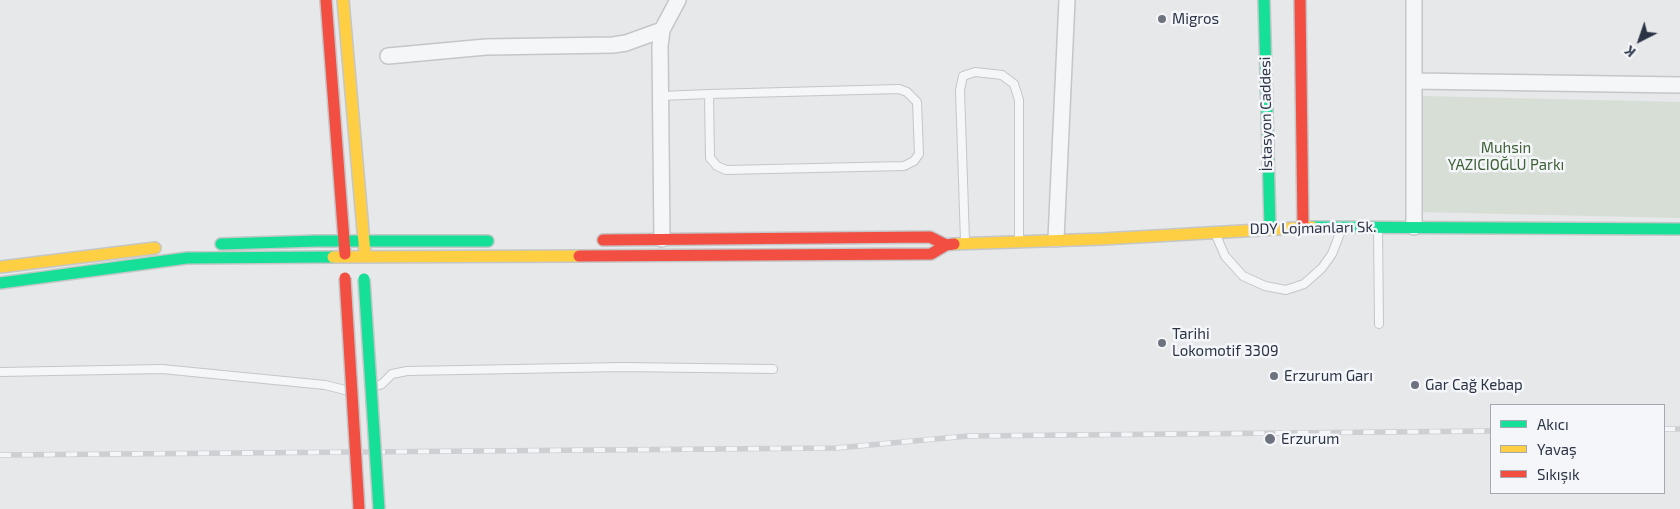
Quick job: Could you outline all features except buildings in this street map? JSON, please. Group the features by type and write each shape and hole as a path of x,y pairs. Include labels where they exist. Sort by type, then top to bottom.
{"street":[{"path":"326,0 346,258 345,278 359,509"},
{"path":"343,0 364,241 364,279 379,509"},
{"path":"662,239 660,46 662,30 678,0"},
{"path":"1056,239 1067,0"},
{"name":"İstasyon Caddesi","path":"1264,0 1270,227"},
{"path":"1300,0 1303,226"},
{"path":"1414,0 1414,226"},
{"path":"388,56 486,47 613,45 626,43 662,30"},
{"path":"1414,81 1680,86"},
{"name":"DDY Lojmanları Sk.","path":"946,245 1056,239 1102,239 1303,226 1680,229"},
{"path":"594,240 930,237 946,245"},
{"path":"212,244 344,241 498,241"},
{"path":"0,283 187,258 931,254 946,245"},
{"path":"0,267 165,247"}],"lane":[{"path":"966,243 960,90 964,76 975,72 1002,74 1014,84 1019,100 1019,241"},
{"path":"661,96 709,94 899,89 907,92 917,102 919,154 914,161 904,166 726,170 717,166 710,158 709,94"},
{"path":"1214,231 1225,256 1243,276 1265,286 1286,290 1304,284 1322,268 1332,254 1343,226"},
{"path":"1378,226 1379,324"},
{"path":"0,372 162,369 326,385 344,391 362,390 382,384 392,374 407,371 623,367 773,369"}],"green space":[{"name":"Muhsin YAZICIOĞLU Parkı","path":"1422,96 1680,102 1680,218 1419,212"}],"railway":[{"path":"1665,429 1680,429"},
{"path":"0,455 837,448 968,436 1490,431"}],"traffic: fast":[{"path":"1264,0 1270,227"},
{"path":"1312,227 1680,229"},
{"path":"221,244 317,241 488,241"},
{"path":"0,283 187,258 333,257"},
{"path":"364,279 379,509"}],"traffic: slow":[{"path":"343,0 365,254"},
{"path":"954,244 1102,239 1312,227"},
{"path":"0,267 155,248"},
{"path":"333,257 579,256"}],"traffic: jam":[{"path":"326,0 345,254"},
{"path":"1300,0 1303,226"},
{"path":"603,240 930,237 946,245"},
{"path":"579,256 931,254 946,245 954,244"},
{"path":"345,278 359,509"}],"place":[{"name":"Migros","path":"1162,19"},
{"name":"Tarihi Lokomotif 3309","path":"1162,343"},
{"name":"Erzurum Garı","path":"1274,376"},
{"name":"Gar Cağ Kebap","path":"1415,385"},
{"name":"Erzurum","path":"1270,439"}]}
